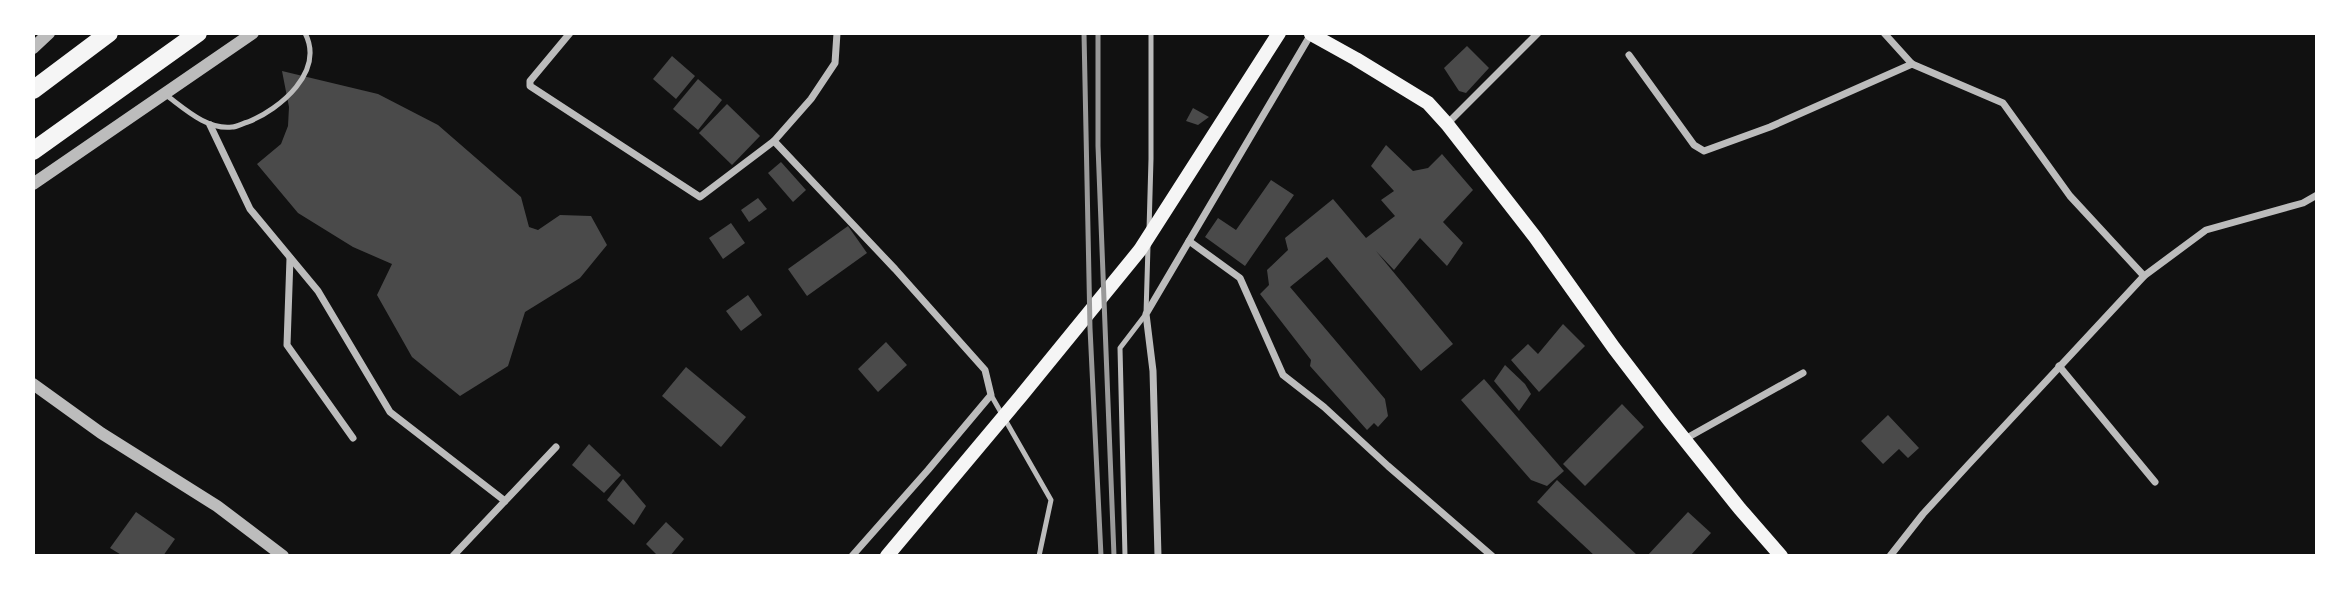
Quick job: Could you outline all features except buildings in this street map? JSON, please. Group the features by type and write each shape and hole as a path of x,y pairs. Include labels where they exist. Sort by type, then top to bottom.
{"highway":[{"path":"33,90 110,33"},
{"path":"33,151 198,33"}],"main road":[{"path":"887,556 1140,250 1279,33"},
{"path":"1311,34 1428,103 1447,124 1535,237 1614,348 1684,439 1781,556"}],"street":[{"path":"33,48 49,33"},
{"path":"33,184 253,33"},
{"path":"570,33 528,85 700,197 774,141 811,99 835,63 837,33"},
{"path":"1447,124 1538,33"},
{"path":"1884,33 1912,64 2003,103 2070,195 2144,276"},
{"path":"1158,556 1153,371 1146,314 1311,34"},
{"path":"1629,55 1694,145 1704,150 1770,127 1912,64"},
{"path":"210,125 250,209 318,292 390,412 505,501"},
{"path":"774,141 985,370 991,395 852,556"},
{"path":"1890,556 1923,514 2144,276 2206,230 2303,203 2317,195"},
{"path":"1189,241 1240,278 1283,375 1324,407 1492,556"},
{"path":"290,258 287,345 353,438"},
{"path":"2059,366 2155,482"},
{"path":"1684,439 1803,373"},
{"path":"33,384 101,433 217,506 283,556"},
{"path":"453,556 555,447"}],"lane":[{"path":"164,93 210,125 233,127 256,118 282,103 299,84 308,65 310,43 305,33"},
{"path":"1125,556 1120,348 1146,314 1152,159 1151,33"},
{"path":"991,395 1051,500 1039,556"}],"railway":[{"path":"1084,33 1090,328 1101,556"},
{"path":"1098,33 1098,146 1114,556"}]}
